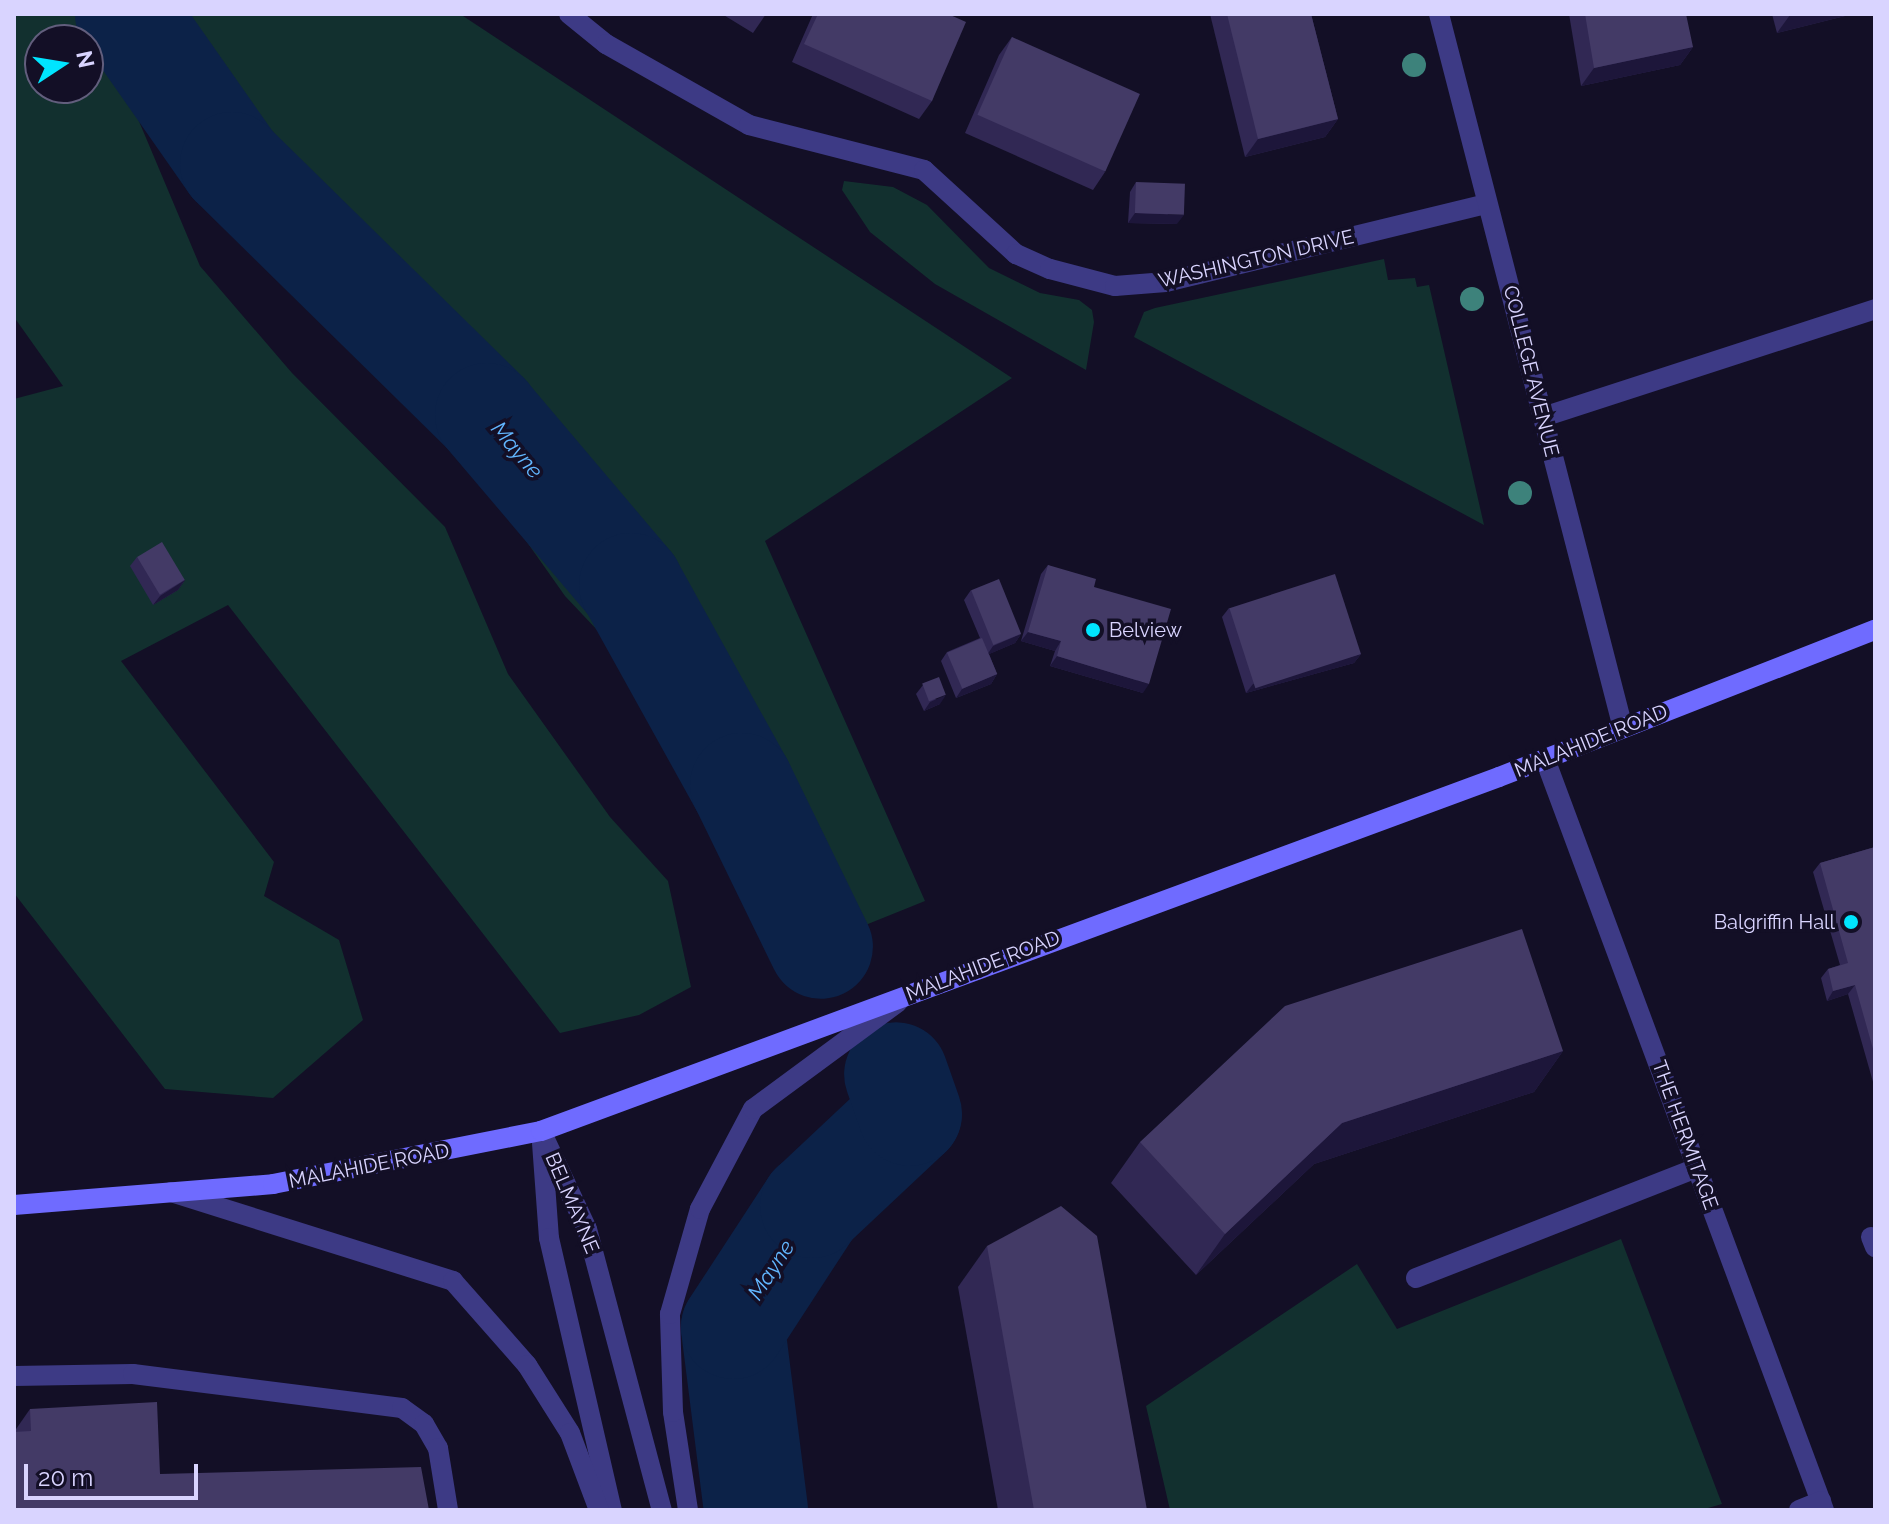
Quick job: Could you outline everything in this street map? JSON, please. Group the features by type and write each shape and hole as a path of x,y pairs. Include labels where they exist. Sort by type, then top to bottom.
{"main road":[{"name":"MALAHIDE ROAD","path":"14,1205 273,1184 541,1131 1545,759 1875,630"},
{"name":"MALAHIDE ROAD","path":"14,1197 66,1202"}],"street":[{"name":"WASHINGTON DRIVE","path":"569,14 606,44 749,125 924,170 1016,254 1050,269 1115,286 1166,282 1487,204"},
{"name":"COLLEGE AVENUE","path":"1439,14 1623,728"},
{"path":"1543,417 1875,309"},
{"name":"THE HERMITAGE","path":"1545,759 1823,1506"},
{"path":"688,1510 673,1412 670,1314 700,1209 753,1109 907,995"},
{"name":"BELMAYNE","path":"541,1131 549,1238 612,1510"},
{"name":"BELMAYNE","path":"541,1131 587,1229 662,1510"},
{"path":"1416,1278 1697,1168"},
{"path":"171,1192 453,1281 527,1365 563,1421 599,1510"},
{"path":"14,1376 133,1374 402,1408 424,1424 438,1448 448,1510"},
{"path":"1799,1510 1823,1506"}],"green space":[{"path":"14,14 75,14 86,24 24,24 24,104 104,104 104,41 106,43 200,266 292,373 445,527 508,674 610,817 668,881 691,987 639,1015 560,1033 228,605 121,661 274,862 264,896 339,940 363,1020 273,1098 165,1089 14,893 14,399 63,386 14,317"},
{"path":"118,14 460,14 1012,378 765,541 925,901 796,953 781,940 649,685 565,596 505,511 340,320 234,101 180,89"},
{"path":"844,181 893,187 927,205 989,268 1040,293 1079,300 1092,310 1094,322 1086,370 935,284 870,232 842,190"},
{"path":"1384,259 1388,280 1415,278 1417,287 1429,285 1484,525 1134,337 1144,312 1155,308"},
{"path":"1621,1239 1722,1504 1701,1510 1170,1510 1146,1406 1357,1264 1397,1329"}],"building":[{"path":"818,14 948,14 966,22 932,101 804,44"},
{"path":"1227,14 1311,14 1338,119 1258,139"},
{"path":"1585,14 1686,14 1693,47 1594,68"},
{"path":"1012,37 1140,94 1105,172 977,115"},
{"path":"1136,182 1185,184 1184,215 1135,213"},
{"path":"162,542 185,580 160,595 137,557"},
{"name":"Belview","path":"1048,565 1096,579 1094,587 1171,609 1149,684 1057,656 1061,641 1028,632"},
{"path":"1335,574 1361,654 1255,688 1229,608"},
{"path":"999,579 1021,634 993,645 971,590"},
{"path":"982,638 997,674 962,689 947,653"},
{"path":"939,677 946,695 929,701 922,683"},
{"name":"Balgriffin Hall","path":"1875,847 1875,1056 1855,985 1833,991 1828,969 1848,963 1820,863"},
{"path":"1522,929 1563,1051 1342,1123 1225,1234 1140,1142 1285,1006"},
{"path":"1061,1206 1097,1236 1147,1510 1034,1510 987,1246"},
{"path":"157,1402 160,1474 421,1467 429,1510 14,1510 14,1432 31,1431 30,1409"}],"waterway":[{"name":"Mayne","path":"127,14 232,164 487,415 631,585 742,785 821,947"},
{"name":"Mayne","path":"756,1510 733,1327 812,1206 910,1114 896,1074"}],"place":[{"name":"Belview","path":"1093,630"},
{"name":"Balgriffin Hall","path":"1851,922"}]}
